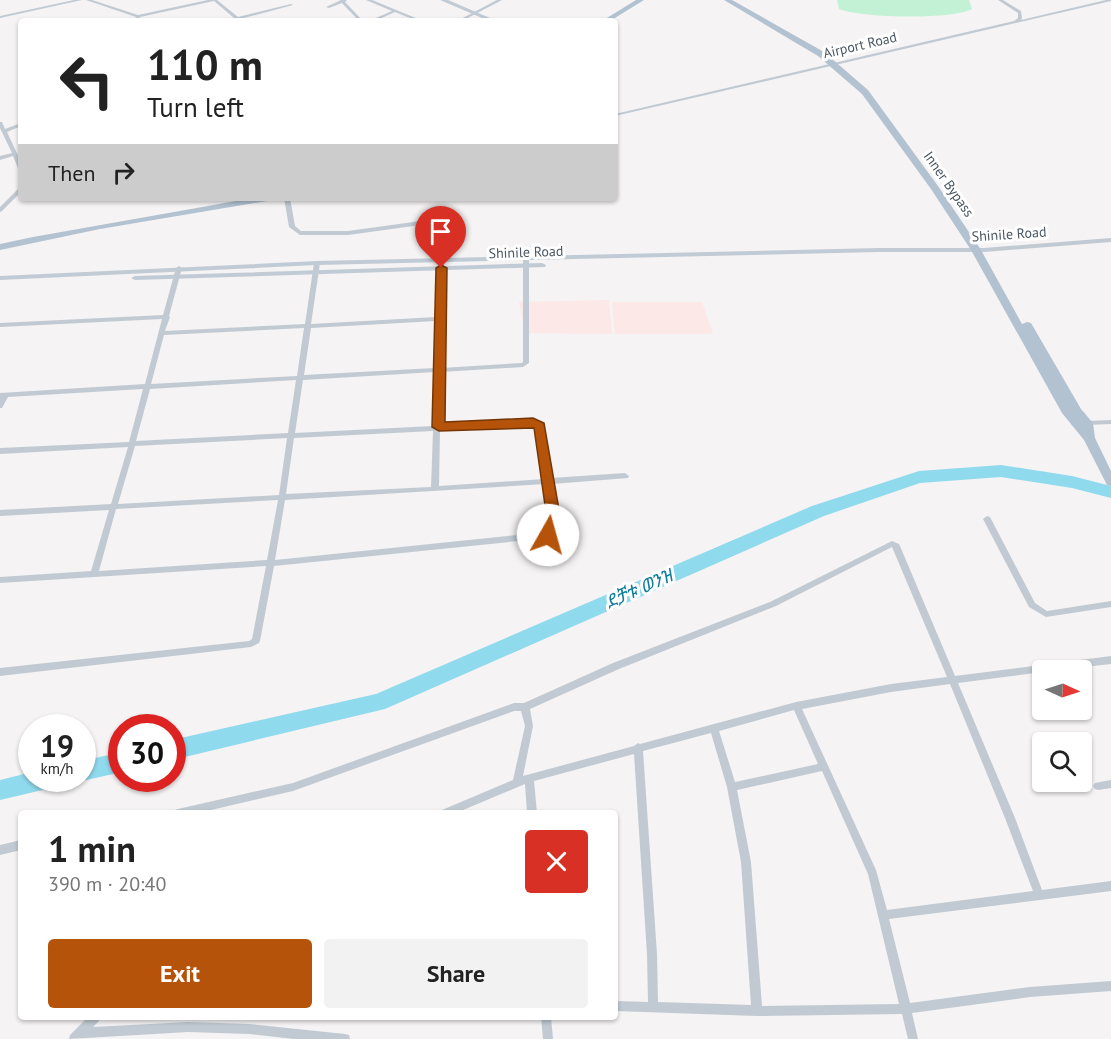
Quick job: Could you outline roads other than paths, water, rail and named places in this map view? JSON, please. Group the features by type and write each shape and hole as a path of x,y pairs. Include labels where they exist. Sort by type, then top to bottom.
{"main road":[{"path":"600,18 630,0"},
{"path":"610,18 641,0"},
{"name":"Inner Bypass","path":"727,0 838,63"},
{"name":"Inner Bypass","path":"735,0 838,63 883,106 980,250 1077,411 1087,423 1089,438"},
{"path":"0,240 225,201"},
{"path":"0,247 52,231 168,217 251,201"},
{"name":"Inner Bypass","path":"980,250 1075,424 1089,438 1111,482"}],"street":[{"path":"0,17 80,0"},
{"path":"88,0 134,18"},
{"path":"141,18 215,0 236,18 291,4"},
{"path":"368,0 413,18"},
{"path":"445,0 487,18"},
{"path":"465,18 500,0"},
{"path":"1000,0 1020,12 1020,18 1015,23"},
{"name":"Airport Road","path":"618,114 1111,0"},
{"path":"328,7 343,1 358,18"},
{"path":"378,18 395,11"},
{"path":"0,123 18,161"},
{"path":"4,131 18,126"},
{"path":"0,158 15,154"},
{"path":"0,210 18,192"},
{"path":"288,201 292,215 292,227 300,233 348,233 428,222"},
{"name":"Shinile Road","path":"0,278 316,267 893,255 910,252 980,250 1111,240"},
{"path":"0,406 2,395 525,364 526,262"},
{"path":"435,489 439,427 441,264"},
{"path":"0,672 251,644 259,637 316,267"},
{"path":"94,573 163,333 178,272"},
{"name":"Shinile Road","path":"0,285 178,272"},
{"path":"0,325 167,317"},
{"path":"163,333 440,320"},
{"path":"1075,424 1111,422"},
{"path":"0,451 439,427 538,424 555,527 548,535 272,564 0,580"},
{"path":"0,513 625,476"},
{"path":"987,519 1032,605 1038,611 1046,614 1111,604"},
{"path":"191,810 293,787 514,707 525,707 616,666 773,604 891,544 896,546 1010,818 1039,895"},
{"path":"452,810 528,778 638,747 714,730 796,706 864,693 1111,660"},
{"path":"796,706 873,873 913,1039"},
{"path":"517,782 529,726 525,707"},
{"path":"714,730 732,787 746,862 757,1011"},
{"path":"638,747 652,954 653,1007"},
{"path":"732,787 823,767"},
{"path":"528,778 532,810"},
{"path":"1098,786 1111,784"},
{"path":"0,850 18,846"},
{"path":"884,915 1111,886"},
{"path":"618,1006 757,1011 906,1009 1030,992 1111,986"},
{"path":"78,1036 92,1020"},
{"path":"546,1020 548,1039"},
{"path":"78,1036 188,1027 250,1029 345,1039"}],"waterway":[{"name":"ደቻቱ ወንዝ","path":"186,747 378,703 818,511 919,477 1001,471 1072,482 1111,492"},
{"name":"ደቻቱ ወንዝ","path":"96,768 108,765"},
{"name":"ደቻቱ ወንዝ","path":"0,790 18,786"}]}
